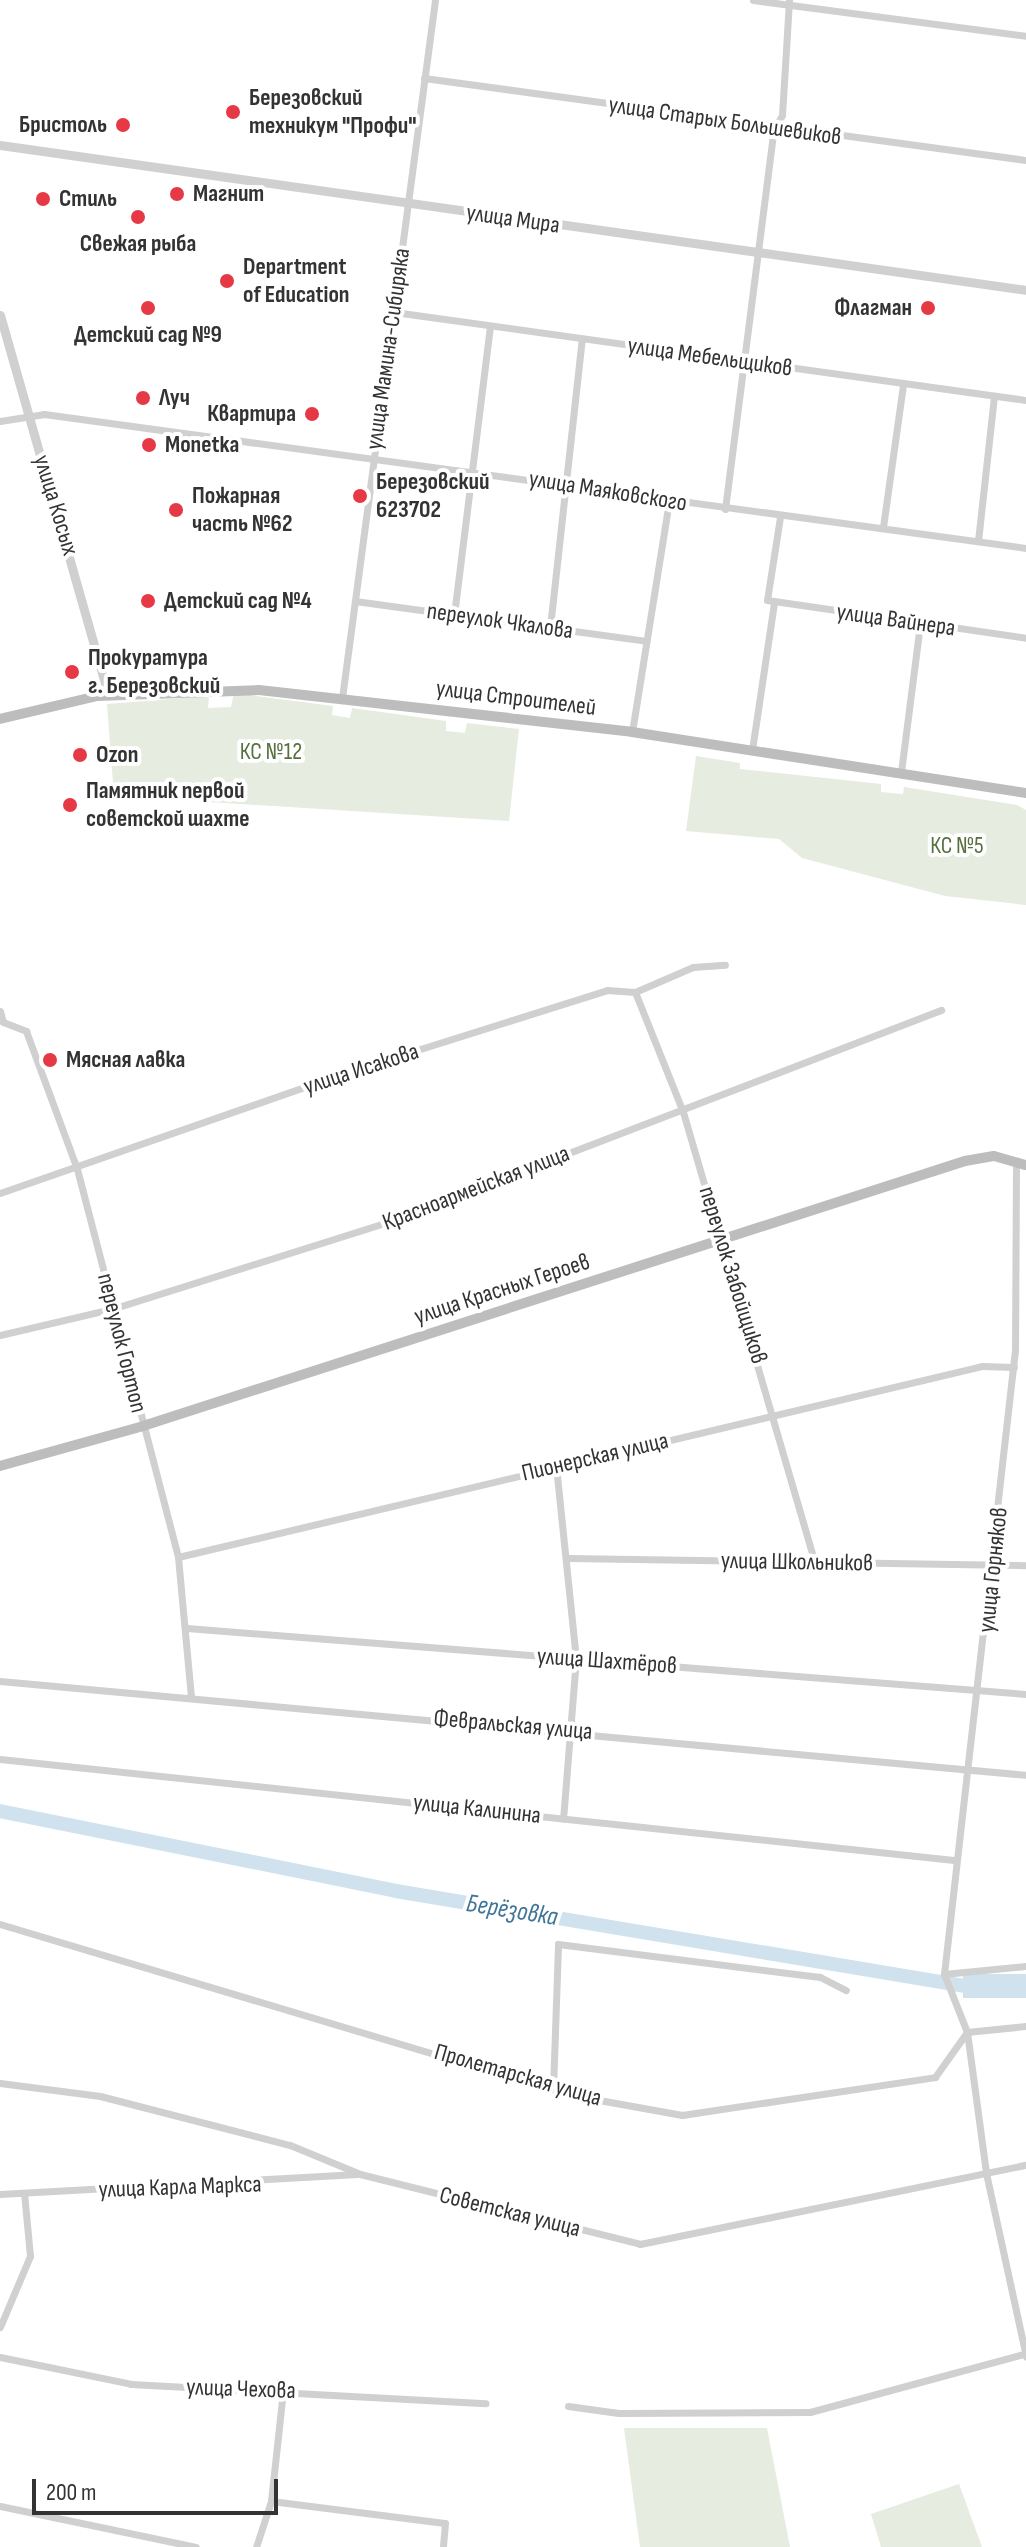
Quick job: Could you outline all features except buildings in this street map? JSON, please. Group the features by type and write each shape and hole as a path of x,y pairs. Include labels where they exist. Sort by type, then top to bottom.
{"main road":[{"name":"улица Строителей","path":"0,719 108,695 216,688 342,698 632,732 1026,793"},
{"name":"улица Красных Героев","path":"0,1466 143,1426 965,1161 994,1156 1021,1165"}],"street":[{"name":"улица Мамина-Сибиряка","path":"342,698 435,0"},
{"path":"753,0 789,2 1026,36"},
{"path":"725,509 774,129 782,115 789,2"},
{"name":"улица Старых Большевиков","path":"424,78 774,129 1026,160"},
{"name":"улица Мира","path":"0,145 1026,290"},
{"name":"улица Мебельщиков","path":"394,312 1026,400"},
{"name":"улица Косых","path":"0,315 108,695"},
{"path":"454,615 490,327"},
{"path":"550,627 569,484 582,339"},
{"path":"883,527 903,384"},
{"path":"978,541 994,396"},
{"name":"улица Маяковского","path":"0,421 29,414 569,484 780,517 883,527 1026,548"},
{"path":"632,732 669,500"},
{"path":"752,750 780,517"},
{"name":"переулок Чкалова","path":"355,601 646,641"},
{"name":"улица Вайнера","path":"770,601 1026,638"},
{"path":"901,772 920,624"},
{"name":"улица Исакова","path":"0,1193 77,1169 370,1064 607,990 635,992 693,967 725,965"},
{"name":"переулок Забойщиков","path":"635,992 683,1112 776,1414 815,1562"},
{"name":"Красноармейская улица","path":"0,1335 115,1308 397,1219 683,1112 941,1010"},
{"name":"переулок Гортоп","path":"0,1011 2,1023 26,1031 77,1169 178,1557 191,1697"},
{"name":"улица Горняков","path":"944,1974 954,1860 980,1690 1014,1367 1021,1165"},
{"path":"1015,1350 1026,1351"},
{"name":"Пионерская улица","path":"178,1557 982,1366 1014,1367"},
{"path":"556,1466 568,1558 576,1658 563,1818"},
{"name":"улица Школьников","path":"568,1558 1026,1565"},
{"name":"улица Шахтёров","path":"187,1628 1026,1694"},
{"name":"Февральская улица","path":"0,1681 571,1729 1026,1775"},
{"name":"улица Калинина","path":"0,1759 954,1860"},
{"name":"Пролетарская улица","path":"0,1924 553,2089 682,2115 771,2107 935,2077 967,2032"},
{"path":"553,2089 558,1944 820,1977 846,1990"},
{"path":"568,2406 619,2413 810,2412 1025,2356 986,2173 967,2032 944,1974 1026,1966"},
{"path":"967,2032 1026,2026"},
{"name":"Советская улица","path":"0,2083 100,2096 290,2145 360,2174 640,2244 1026,2165"},
{"name":"улица Карла Маркса","path":"0,2194 360,2174"},
{"path":"0,2327 30,2256 24,2193"},
{"name":"улица Чехова","path":"0,2357 131,2384 485,2403"},
{"path":"256,2547 271,2501 283,2390"},
{"path":"271,2501 445,2523 443,2547"},
{"path":"0,2506 196,2547"}],"green space":[{"name":"КС №12","path":"234,693 333,706 332,715 350,718 352,708 446,721 446,731 465,733 467,723 519,729 509,821 114,796 107,704 209,696 208,708 231,707"},
{"name":"КС №5","path":"696,756 740,763 740,769 881,784 881,792 903,794 904,787 1017,805 1026,810 1026,905 945,896 802,858 779,839 686,831"},
{"path":"624,2428 767,2428 790,2547 640,2547"},
{"path":"959,2484 982,2547 881,2547 871,2514"}],"water":[{"path":"963,1974 1026,1974 1026,1998 963,1998"}],"waterway":[{"name":"Берёзовка","path":"0,1811 396,1891 982,1989"}],"place":[{"name":"Березовский техникум \"Профи\"","path":"233,112"},
{"name":"Бристоль","path":"123,125"},
{"name":"Магнит","path":"177,194"},
{"name":"Стиль","path":"43,199"},
{"name":"Свежая рыба","path":"138,217"},
{"name":"Department of Education","path":"227,281"},
{"name":"Детский сад №9","path":"148,308"},
{"name":"Флагман","path":"928,308"},
{"name":"Луч","path":"143,398"},
{"name":"Квартира","path":"312,414"},
{"name":"Monetka","path":"149,445"},
{"name":"Березовский 623702","path":"360,496"},
{"name":"Пожарная часть №62","path":"176,510"},
{"name":"Детский сад №4","path":"148,601"},
{"name":"Прокуратура г. Березовский","path":"72,672"},
{"name":"Ozon","path":"80,755"},
{"name":"Памятник первой советской шахте","path":"70,805"},
{"name":"Мясная лавка","path":"50,1060"}]}
